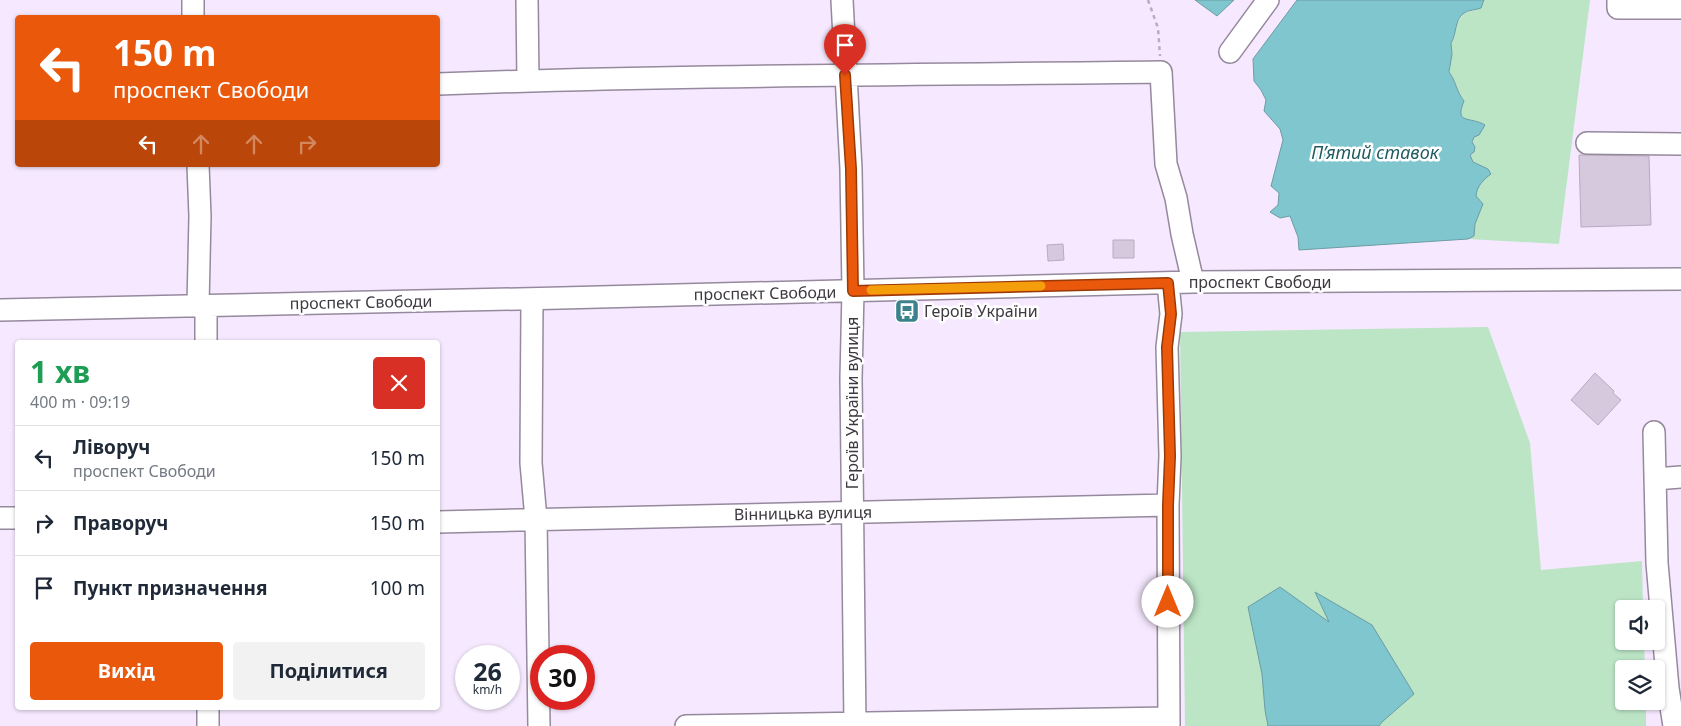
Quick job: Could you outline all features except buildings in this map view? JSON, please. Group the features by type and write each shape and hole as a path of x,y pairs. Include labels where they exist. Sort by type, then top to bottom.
{"street":[{"path":"193,0 193,15"},
{"path":"527,0 528,81"},
{"path":"842,0 845,75"},
{"path":"1230,52 1268,0"},
{"path":"1618,0 1618,8 1681,8"},
{"path":"440,84 845,75 1162,72 1166,164 1176,198 1193,282"},
{"name":"Героїв України вулиця","path":"845,75 851,169 853,291 851,378 855,724"},
{"path":"1587,144 1681,144"},
{"path":"198,167 202,305 206,340"},
{"name":"проспект Свободи","path":"0,310 1193,282 1681,279"},
{"path":"686,726 1169,722 1168,505 1170,456 1167,347 1171,314 1168,283"},
{"path":"532,299 531,463 536,519 539,726"},
{"path":"1654,432 1657,563 1668,688 1674,726"},
{"path":"1655,479 1681,478"},
{"name":"Вінницька вулиця","path":"440,522 1168,505"},
{"path":"0,518 15,518"},
{"path":"208,710 208,726"}],"path":[{"path":"1148,0 1158,28 1162,72"}],"shaded area":[{"path":"1484,0 1590,0 1559,244 1468,239 1474,235 1475,224 1483,204 1476,196 1476,191 1488,169 1473,162 1470,155 1477,121 1467,120 1461,114 1464,101 1450,76 1451,43 1454,38 1456,25 1464,13 1476,10 1484,3"},
{"path":"1488,327 1530,443 1541,570 1642,561 1643,600 1615,600 1615,650 1644,650 1645,660 1615,660 1615,710 1646,710 1646,726 1185,726 1180,332"}],"water":[{"path":"1195,0 1234,0 1217,16"},
{"name":"П’ятий ставок","path":"1297,0 1484,0 1481,8 1466,12 1457,23 1451,43 1452,54 1449,72 1464,101 1461,109 1462,117 1485,125 1479,135 1474,137 1472,142 1475,147 1474,152 1470,155 1473,162 1488,169 1491,174 1481,184 1477,192 1476,196 1483,204 1475,224 1474,236 1468,239 1299,250 1298,237 1290,216 1280,218 1270,212 1278,205 1279,193 1271,186 1283,140 1280,129 1264,111 1266,100 1254,81 1253,59"},
{"path":"1280,587 1329,622 1315,592 1372,625 1414,694 1379,726 1268,726 1262,674 1248,607"}],"slow traffic":[{"path":"871,290 1041,286"}],"place":[{"name":"Героїв України","path":"907,311"}],"route":[{"path":"845,75 851,169 853,291 1168,283 1171,314 1167,347 1170,456 1168,602"}]}
